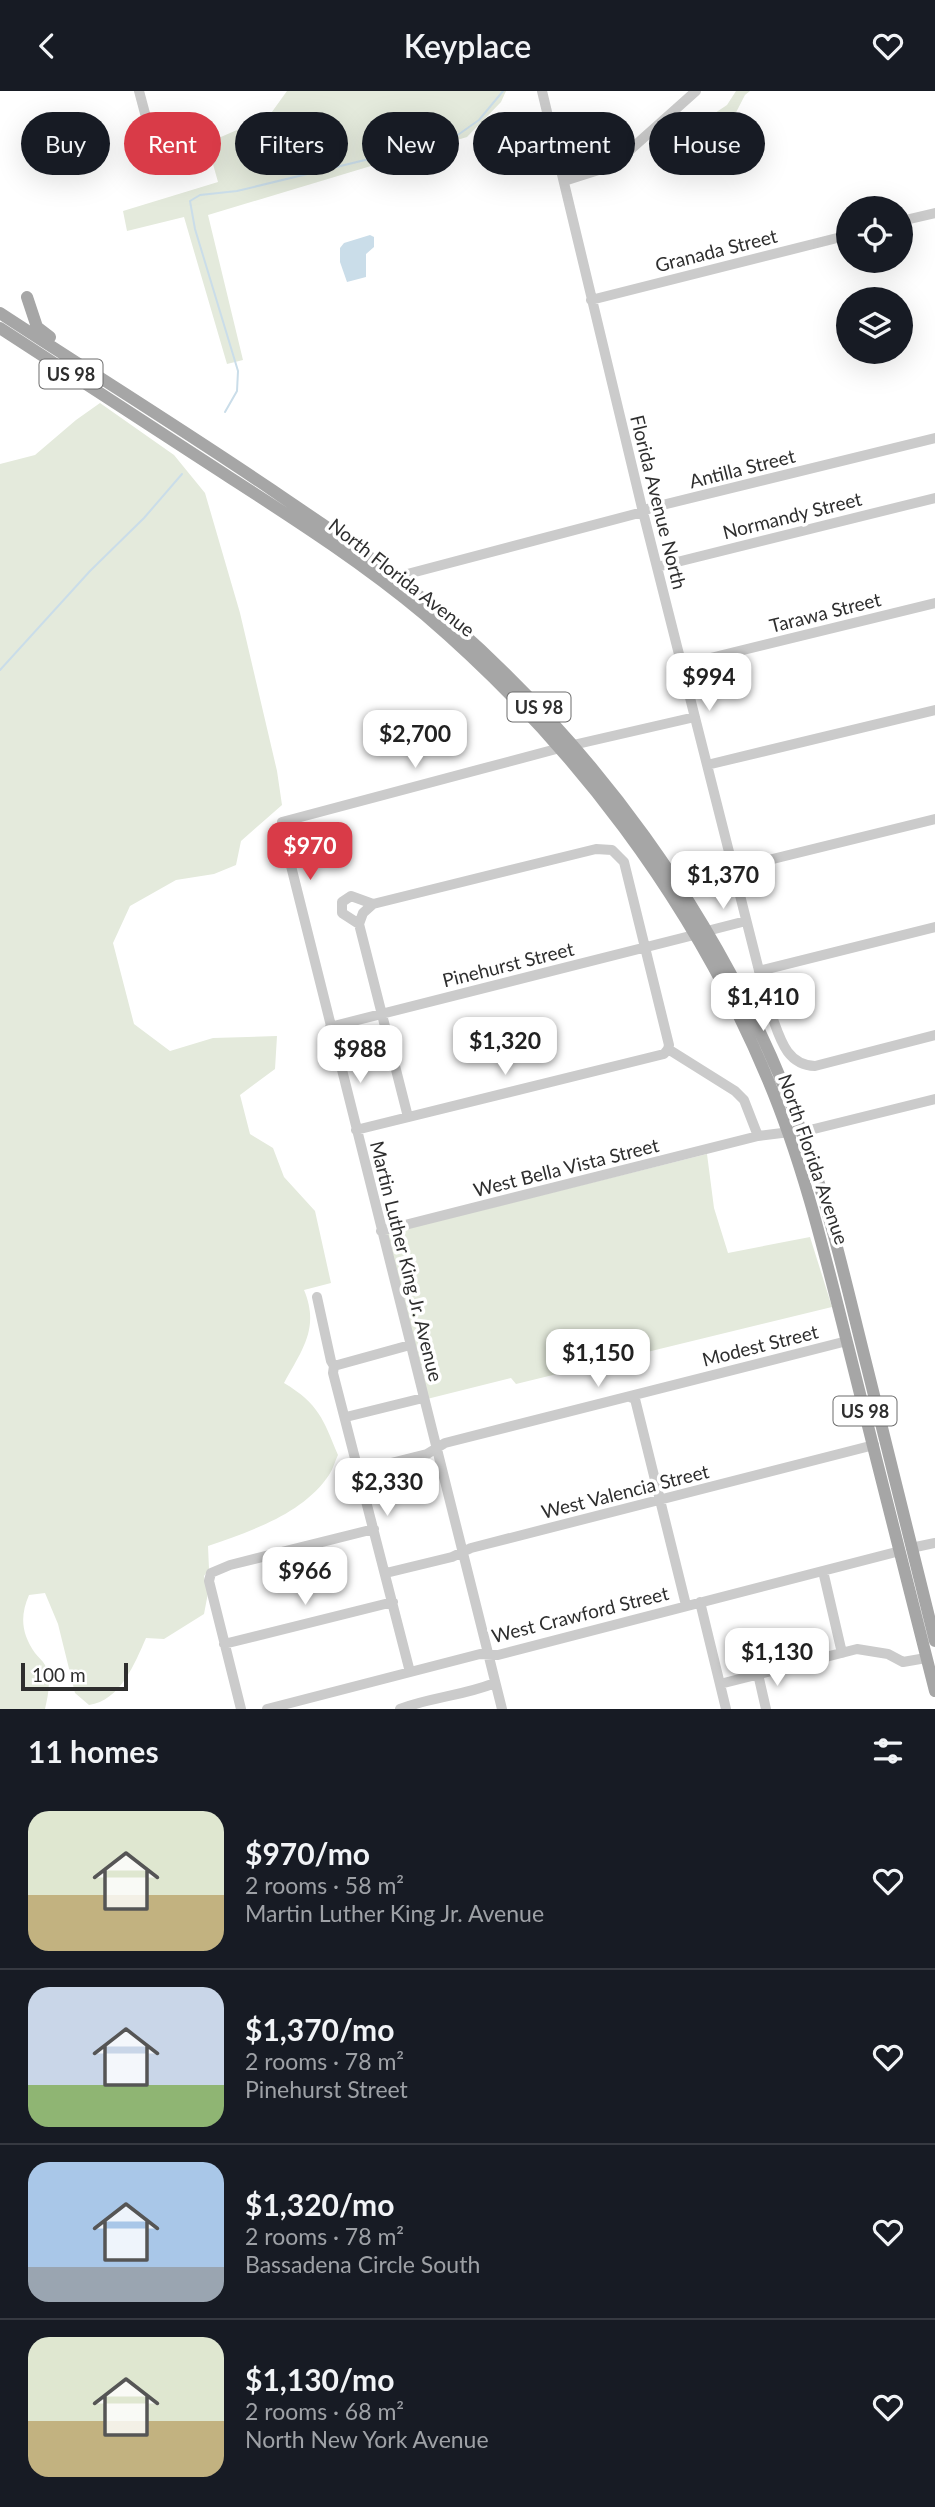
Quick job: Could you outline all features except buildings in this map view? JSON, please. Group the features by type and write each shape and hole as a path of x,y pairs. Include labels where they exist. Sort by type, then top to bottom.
{"main road":[{"path":"27,297 37,327 71,350 83,367"},
{"name":"US 98","path":"0,313 7,327"},
{"name":"North Florida Avenue","path":"7,327 83,367 323,524 396,577 490,657 574,745 645,836 701,933 826,1205 878,1412 935,1692"},
{"name":"North Florida Avenue","path":"7,327 134,415 340,551 451,638 517,701 596,790 677,904 701,933"},
{"path":"134,415 157,423 220,463 230,462"},
{"path":"234,480 248,482 310,521 323,524"},
{"path":"340,551 358,557 427,609 435,609"},
{"name":"North Florida Avenue","path":"794,1131 876,1452 906,1550"},
{"path":"847,1341 854,1343 868,1395 878,1412"},
{"path":"906,1550 920,1607 931,1624 935,1641"}],"street":[{"path":"139,91 145,112"},
{"name":"Florida Avenue North","path":"542,91 643,512 746,921"},
{"path":"564,181 608,167 624,156 696,91"},
{"path":"913,218 935,213"},
{"name":"Granada Street","path":"592,300 836,238"},
{"name":"Antilla Street","path":"396,577 662,505 935,438"},
{"name":"Normandy Street","path":"657,567 935,498"},
{"name":"Tarawa Street","path":"682,666 935,603"},
{"path":"707,765 935,710"},
{"path":"560,748 695,717"},
{"name":"Martin Luther King Jr. Avenue","path":"502,1709 330,1027 282,822 560,748"},
{"path":"732,869 935,819"},
{"path":"356,1130 664,1053 669,1045 624,862 616,852 603,848 373,905 361,919"},
{"path":"361,919 342,913 342,902 351,896 373,905"},
{"path":"361,919 381,1014 408,1117"},
{"path":"746,921 768,1006 788,1054 795,1062 804,1066 815,1066 935,1035"},
{"name":"Pinehurst Street","path":"330,1027 746,921"},
{"path":"759,971 935,927"},
{"path":"668,1049 735,1091 752,1114 758,1136"},
{"name":"West Bella Vista Street","path":"381,1231 758,1136 825,1127 935,1099"},
{"path":"317,1297 334,1366 333,1373 411,1672"},
{"name":"Modest Street","path":"359,1471 427,1454 445,1443 847,1341"},
{"path":"334,1366 410,1345"},
{"path":"631,1397 635,1399 686,1605"},
{"path":"346,1417 423,1398"},
{"name":"West Valencia Street","path":"386,1573 452,1557 471,1548 660,1500 876,1452"},
{"path":"241,1709 209,1575 223,1567 374,1529"},
{"name":"West Crawford Street","path":"272,1708 480,1654 498,1655 935,1543"},
{"path":"823,1571 842,1653"},
{"path":"225,1644 393,1602"},
{"path":"700,1602 726,1709"},
{"path":"720,1683 857,1649 875,1651 903,1661 926,1658"},
{"path":"758,1674 766,1709"},
{"path":"400,1709 424,1700 466,1694 495,1683"}],"shaded area":[{"path":"287,91 506,91 501,102 491,112 473,112 473,131 467,137 459,139 459,112 362,112 362,169 348,173 348,112 272,112"},
{"path":"736,91 750,91 736,112 716,112 727,105"},
{"path":"235,131 235,175 341,175 208,215 243,360 227,364 184,217 127,231 123,211 218,182 216,175 221,175 221,137"},
{"path":"100,403 174,455 205,493 240,613 277,771 282,805 241,841 236,865 214,874 176,880 130,906 113,943 134,1024 170,1051 213,1038 277,1036 275,1069 240,1095 250,1134 273,1148 284,1177 315,1211 331,1283 304,1290 310,1316 307,1338 284,1383 313,1406 338,1455 330,1473 318,1489 291,1511 208,1546 209,1569 204,1576 208,1593 204,1614 164,1639 146,1638 118,1689 100,1702 89,1705 75,1693 58,1624 45,1593 29,1595 23,1624 30,1646 47,1670 49,1687 45,1709 0,1709 0,464 35,455"},
{"path":"707,1154 714,1208 728,1253 810,1237 832,1307 516,1384 511,1378 427,1399 386,1234"}],"water":[{"path":"370,235 374,237 374,247 366,254 366,277 347,282 340,262 340,248 344,243"}],"waterway":[{"path":"225,412 237,391 238,371 195,229 190,201 200,195 237,191 452,139 479,120 503,91"},
{"path":"0,670 182,474"}]}
